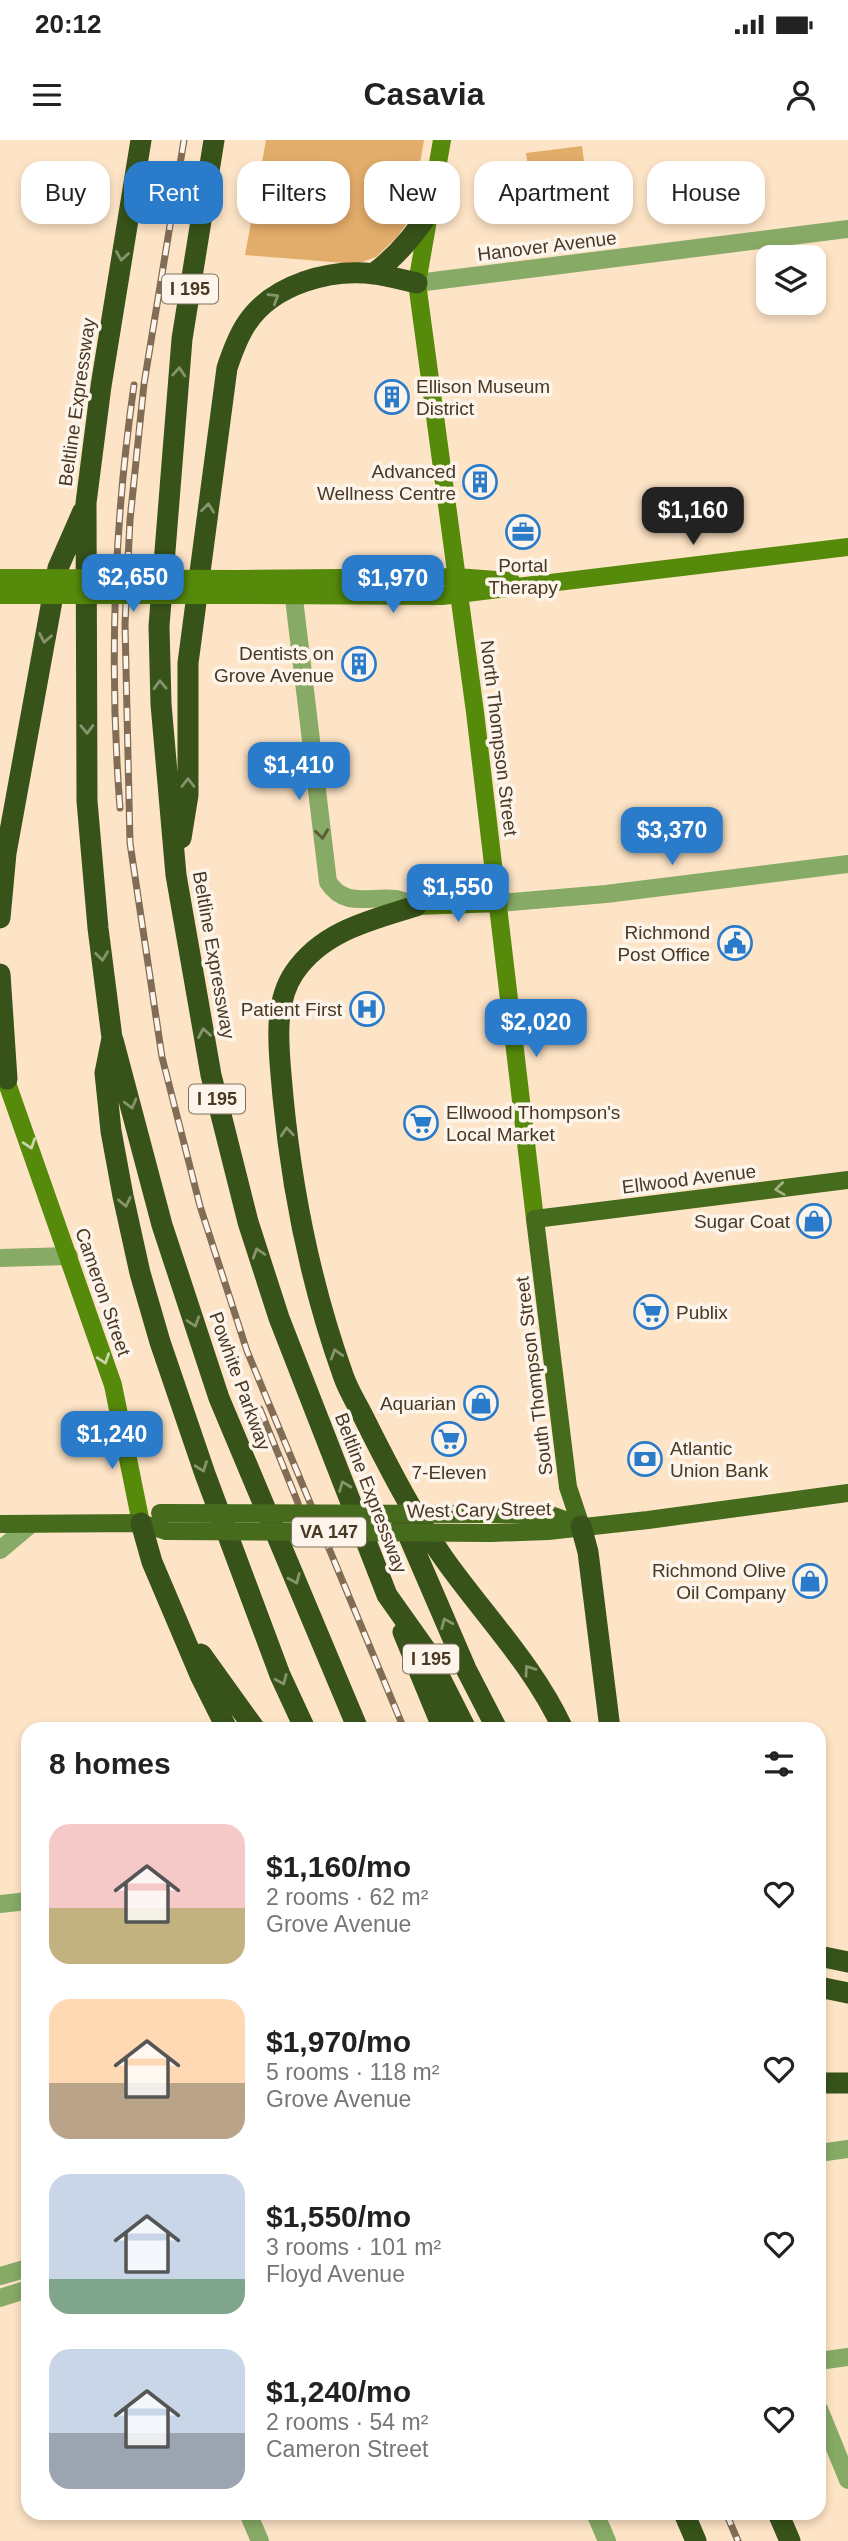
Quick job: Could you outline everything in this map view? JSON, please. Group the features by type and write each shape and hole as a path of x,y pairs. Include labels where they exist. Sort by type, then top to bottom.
{"highway":[{"name":"Beltline Expressway","path":"141,140 101,386 86,503 87,801 98,928 112,1038 105,1073 111,1131 144,1285 175,1391 280,1675 302,1722"},
{"name":"Beltline Expressway","path":"214,140 181,339 159,626 161,704 176,875 211,1075 248,1222 279,1318 387,1595 426,1650 462,1722"},
{"path":"373,274 393,259 420,224"},
{"path":"176,875 188,795 188,663 227,368 246,323 261,307 305,281 329,275 373,274 418,284"},
{"path":"0,918 6,853 58,568 86,503"},
{"path":"416,906 362,923 322,943 293,974 284,993 280,1018 280,1058 289,1156 326,1320 344,1378 389,1469 444,1559 538,1683 559,1722"},
{"path":"0,974 4,1071"},
{"name":"Powhite Parkway","path":"112,1038 162,1225 219,1398 355,1722"},
{"path":"363,1416 372,1453 466,1669 493,1722"},
{"path":"150,1518 152,1562 224,1722"},
{"path":"581,1526 588,1552 609,1722"},
{"path":"387,1595 440,1722"},
{"path":"177,1621 250,1722"},
{"path":"826,1957 848,1962"},
{"path":"826,1988 848,1993"},
{"path":"826,2083 848,2083"},
{"path":"687,2520 696,2541"},
{"path":"781,2520 790,2541"}],"main road":[{"name":"North Thompson Street","path":"439,161 442,140"},
{"name":"North Thompson Street","path":"428,224 418,284 499,903 535,1219"},
{"path":"0,595 28,587 293,586 436,597 458,586 542,583 848,547"},
{"path":"0,578 28,587"},
{"path":"416,906 499,903"},
{"name":"Cameron Street","path":"4,1071 113,1385 150,1518"},
{"name":"Ellwood Avenue","path":"535,1219 848,1180"},
{"name":"South Thompson Street","path":"535,1219 568,1487 581,1526"},
{"name":"West Cary Street","path":"150,1518 166,1531 548,1531 848,1493"},
{"name":"West Cary Street","path":"150,1518 548,1514 581,1526"},
{"name":"VA 147","path":"0,1524 150,1518"}],"street":[{"name":"Hanover Avenue","path":"418,284 848,229"},
{"path":"293,586 328,882 334,892 345,898 396,900 416,906"},
{"path":"499,903 607,894 848,864"},
{"path":"0,1258 69,1256"},
{"path":"0,1550 31,1524"},
{"path":"0,1904 21,1903"},
{"path":"826,2151 848,2149"},
{"path":"0,2276 21,2269"},
{"path":"0,2298 21,2291"},
{"path":"826,2360 848,2357"},
{"path":"826,2426 848,2480"},
{"path":"251,2520 260,2541"},
{"path":"598,2520 607,2541"}],"shaded area":[{"path":"266,140 424,140 420,161 364,161 364,224 406,224 376,257 357,264 245,255 251,224 350,224 350,161 262,161"},
{"path":"582,146 584,161 527,161 526,153"}],"railway":[{"path":"184,140 144,384 130,520 125,624 130,843 162,1057 200,1206 247,1351 401,1722"},
{"path":"120,808 115,702 115,596 122,490 134,385"},
{"path":"260,1409 298,1503"},
{"path":"729,2520 738,2541"}],"place":[{"name":"Ellison Museum District","path":"392,397"},
{"name":"Advanced Wellness Centre","path":"480,482"},
{"name":"Portal Therapy","path":"523,532"},
{"name":"Dentists on Grove Avenue","path":"359,664"},
{"name":"Richmond Post Office","path":"735,943"},
{"name":"Patient First","path":"367,1009"},
{"name":"Ellwood Thompson's Local Market","path":"421,1123"},
{"name":"Sugar Coat","path":"814,1221"},
{"name":"Publix","path":"651,1312"},
{"name":"Aquarian","path":"481,1403"},
{"name":"7-Eleven","path":"449,1439"},
{"name":"Atlantic Union Bank","path":"645,1459"},
{"name":"Richmond Olive Oil Company","path":"810,1581"}]}
